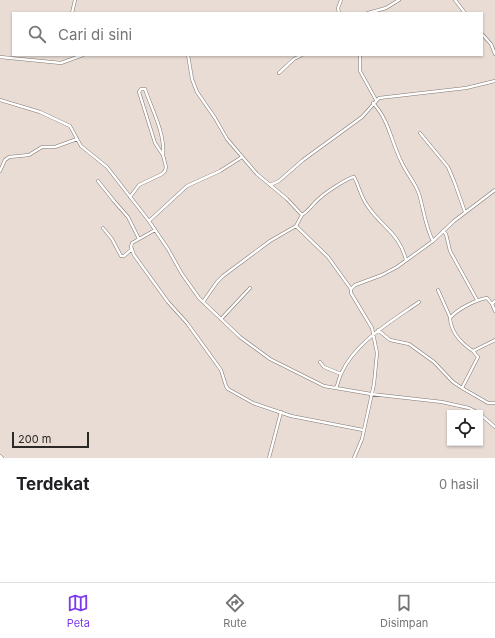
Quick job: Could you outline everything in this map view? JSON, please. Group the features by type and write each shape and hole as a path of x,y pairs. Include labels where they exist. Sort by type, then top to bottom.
{"street":[{"path":"72,12 75,0"},
{"path":"339,12 338,8 341,0"},
{"path":"372,12 386,8 399,0"},
{"path":"455,0 464,12"},
{"path":"483,35 495,54"},
{"path":"0,57 61,62 77,56"},
{"path":"188,56 196,92 231,144 257,174 288,199 302,215"},
{"path":"279,74 294,59 300,56"},
{"path":"360,56 360,71 376,100"},
{"path":"270,184 278,181 303,160 362,117 379,98 385,96 424,94 466,88 495,81"},
{"path":"130,196 141,184 165,171 166,164 163,155 155,143 139,92 141,89 145,89 160,131 163,141 163,155"},
{"path":"0,100 40,112 66,123 73,129 83,148 107,167 149,221 182,274 203,302 240,337 270,359 324,386 371,394 442,402 473,410"},
{"path":"373,103 387,122 401,163 416,187 425,214 426,227 433,241"},
{"path":"420,133 438,153 450,170 465,212"},
{"path":"0,171 5,160 9,157 28,155 42,147 55,147 77,139"},
{"path":"149,221 187,186 220,171 242,156"},
{"path":"203,302 223,276 270,241 296,226 302,215 322,196 353,177 367,205 396,237 402,247 406,260"},
{"path":"98,181 128,217 140,239"},
{"path":"351,288 361,282 382,275 406,260 433,241 450,224 495,190"},
{"path":"296,226 328,256 351,288 351,293 371,326 374,334 376,358 374,384 360,445 354,458"},
{"path":"103,228 112,239 121,256 124,256 132,249"},
{"path":"155,230 132,243 134,255 168,302 187,323 221,370 227,388 248,401 281,412 301,418 364,430"},
{"path":"443,231 446,234 450,252 477,300"},
{"path":"221,318 250,288"},
{"path":"438,290 450,318 454,333 478,357 462,388"},
{"path":"450,318 477,300 487,298 492,304 495,312"},
{"path":"492,304 495,301"},
{"path":"336,388 341,374 353,356 374,334 419,302"},
{"path":"378,330 390,340 406,343 411,346 436,364 453,382 462,388 488,403 495,403"},
{"path":"473,351 495,340"},
{"path":"320,362 324,367 341,374"},
{"path":"269,458 281,412"},
{"path":"483,416 495,427"}]}
